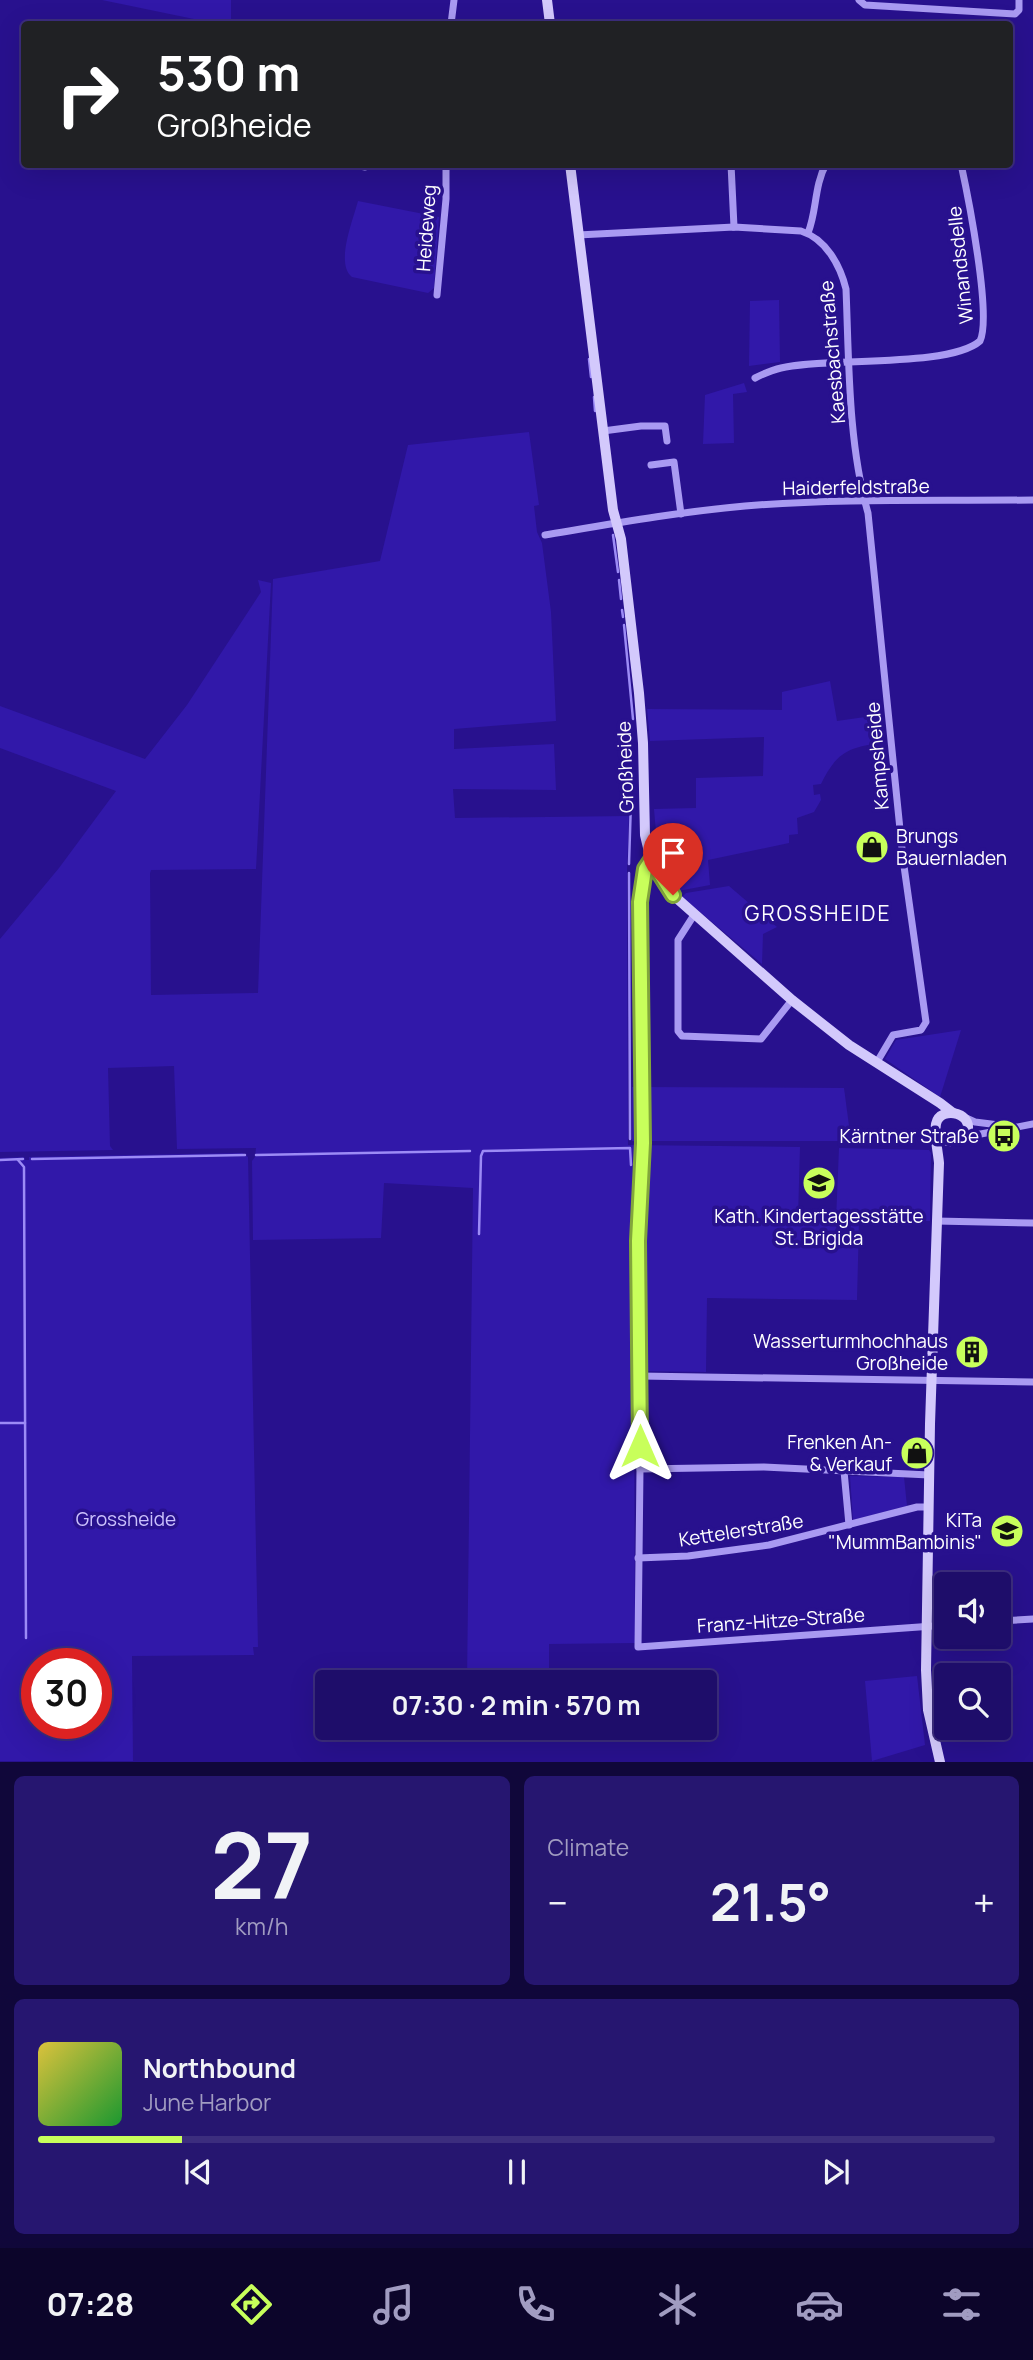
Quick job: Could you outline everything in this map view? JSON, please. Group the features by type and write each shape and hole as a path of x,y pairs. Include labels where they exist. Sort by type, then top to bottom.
{"street":[{"path":"451,21 454,0"},
{"path":"547,0 550,21"},
{"path":"859,0 865,5 1015,14 1019,10 1019,0"},
{"name":"Heideweg","path":"437,295 446,200 446,168"},
{"name":"Großheide","path":"570,168 639,694 645,835 651,860 673,895 694,915 792,1000 849,1045 930,1098 937,1105 940,1116"},
{"path":"731,168 734,228"},
{"path":"578,235 734,228 808,233 815,216 818,182 824,168"},
{"name":"Winandsdelle","path":"755,377 781,368 902,359 965,351 981,338 984,322 980,281 962,168"},
{"name":"Kaesbachstraße","path":"808,233 835,259 846,289 853,417 861,489 865,501"},
{"path":"603,431 665,426 667,441"},
{"path":"651,465 674,462 681,514"},
{"name":"Haiderfeldstraße","path":"545,535 746,506 865,501 1033,500"},
{"name":"Kampsheide","path":"865,501 883,650 903,859 926,1022 921,1030 893,1035 877,1062"},
{"path":"638,1558 638,1241 643,1143 640,902 645,869 651,860"},
{"path":"694,915 678,940 678,1031 682,1036 761,1039 792,1000"},
{"name":"Großheide","path":"930,1098 958,1115"},
{"path":"939,1163 969,1126 958,1115"},
{"path":"940,1762 928,1710 926,1626 939,1163 936,1126 940,1116 958,1115 992,1125 1018,1127"},
{"path":"937,1136 944,1141 1033,1124"},
{"path":"936,1221 1033,1223"},
{"path":"640,1376 1033,1382"},
{"path":"640,1469 751,1467 929,1475"},
{"path":"844,1471 849,1525"},
{"name":"Kettelerstraße","path":"638,1558 688,1556 769,1545 917,1507 928,1507"},
{"name":"Franz-Hitze-Straße","path":"638,1558 638,1647 934,1626"},
{"path":"1011,1620 1033,1619"}],"green space":[{"path":"102,0 231,0 231,21 204,21"},
{"path":"358,201 439,217 434,288 428,293 352,277 347,271 345,252"},
{"path":"779,300 780,362 749,366 750,301"},
{"path":"744,383 747,392 733,394 734,443 703,444 705,395"},
{"path":"529,432 539,505 534,506 537,532 542,543 551,612 556,721 454,729 454,749 554,744 556,790 453,789 455,818 629,816 628,1145 800,1147 798,1218 836,1220 839,1148 929,1150 931,1153 930,1221 859,1221 857,1300 707,1298 706,1372 634,1371 635,1643 549,1644 549,1670 467,1670 473,1188 384,1183 381,1238 253,1240 252,1161 256,1148 177,1149 174,1066 108,1068 110,1146 113,1150 0,1152 0,939 59,868 116,791 0,748 0,706 145,759 187,705 261,592 258,580 271,583 256,869 151,870 150,873 151,995 258,993 273,579 380,561 408,445"},
{"path":"830,681 837,721 879,715 882,743 860,747 838,758 821,784 813,785 814,795 820,794 821,800 814,812 797,818 798,834 789,835 789,843 708,860 710,885 678,891 660,852 654,809 696,808 696,778 763,776 764,737 650,741 647,709 782,710 782,692"},
{"path":"729,886 777,927 763,934 762,964 682,897 686,893"},
{"path":"961,1030 940,1097 885,1059 896,1040"},
{"path":"632,1087 844,1088 851,1141 632,1141"},
{"name":"Grossheide","path":"242,1153 248,1157 258,1647 253,1647 254,1655 132,1656 133,1761 0,1761 0,1158 24,1157 29,1160 29,1157"},
{"path":"850,1476 904,1477 907,1506 853,1520"},
{"path":"917,1676 925,1745 872,1761 865,1681"}],"waterway":[{"path":"589,359 591,377"},
{"path":"594,397 595,411"},
{"path":"613,535 618,572"},
{"path":"619,580 621,599"},
{"path":"622,610 623,617"},
{"path":"624,625 633,719"},
{"path":"631,793 632,753"},
{"path":"629,864 631,801"},
{"path":"629,873 630,1139"},
{"path":"479,1234 483,1151 630,1148 631,1165"},
{"path":"256,1155 470,1151"},
{"path":"32,1159 245,1155"},
{"path":"0,1160 23,1159"},
{"path":"18,1160 24,1167 26,1638"},
{"path":"0,1423 25,1423"}],"place":[{"name":"Brungs Bauernladen","path":"872,847"},
{"name":"Kärntner Straße","path":"1004,1136"},
{"name":"Kath. Kindertagesstätte St. Brigida","path":"819,1183"},
{"name":"Wasserturmhochhaus Großheide","path":"972,1352"},
{"name":"Frenken An- & Verkauf","path":"917,1453"},
{"name":"KiTa \"MummBambinis\"","path":"1007,1531"}],"district":[{"name":"GROSSHEIDE","path":"818,914"}],"route":[{"path":"640,1446 638,1241 643,1143 640,902 641,884 651,860 673,895"}]}
